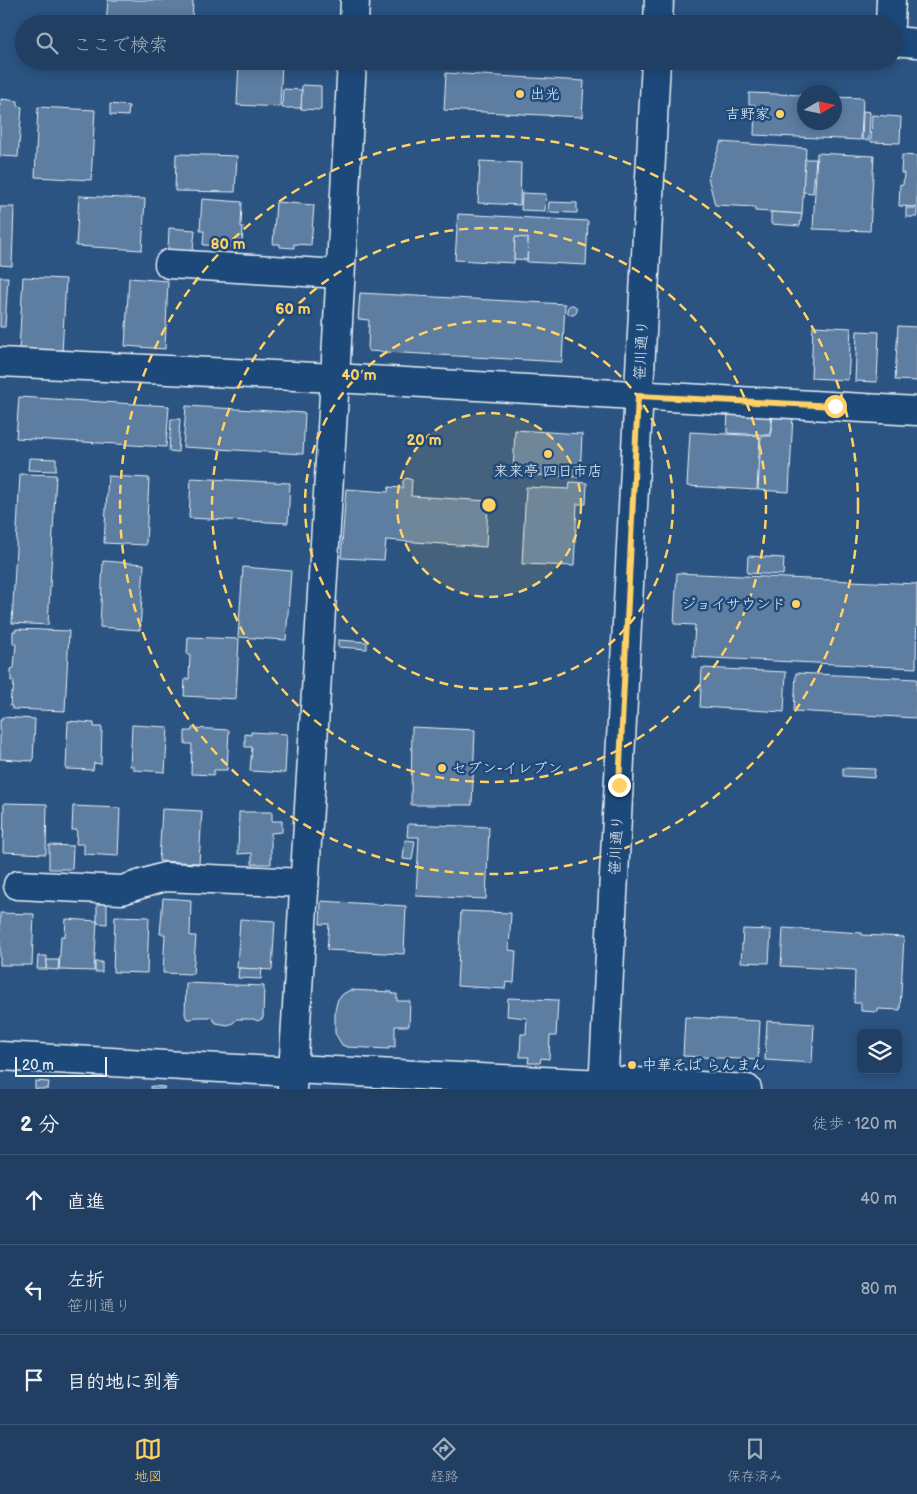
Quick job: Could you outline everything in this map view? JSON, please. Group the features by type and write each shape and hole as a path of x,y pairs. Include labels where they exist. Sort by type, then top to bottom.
{"street":[{"path":"354,15 355,0"},
{"path":"659,15 660,0"},
{"path":"890,15 891,0"},
{"path":"902,42 917,43"},
{"path":"292,1076 335,378 351,70"},
{"name":"笹川通り","path":"603,1084 656,70"},
{"path":"169,264 340,274"},
{"path":"0,362 335,378 917,411"},
{"path":"18,885 122,890 164,877 304,883"},
{"path":"0,1056 292,1076 747,1089"}],"building":[{"path":"108,0 193,0 192,15 107,15"},
{"path":"239,70 282,70 280,107 237,105"},
{"path":"446,73 584,81 582,117 444,110"},
{"path":"302,85 321,86 321,110 301,109"},
{"path":"283,89 302,90 301,108 282,108"},
{"name":"吉野家","path":"749,93 797,95 797,130 842,130 842,97 863,98 861,140 754,135 755,105 749,104"},
{"path":"1,99 18,101 18,106 22,107 18,157 0,156"},
{"path":"110,104 129,106 128,116 110,115"},
{"path":"38,107 95,110 91,180 35,177"},
{"path":"863,111 870,112 869,140 862,140"},
{"path":"872,115 901,117 900,143 871,142"},
{"path":"721,142 806,148 802,214 755,211 755,207 715,205 708,177"},
{"path":"817,153 874,156 870,231 813,229"},
{"path":"176,154 237,156 235,192 175,191"},
{"path":"902,155 917,156 917,207 899,206 900,184 903,185 904,173 901,173"},
{"path":"805,159 816,159 813,193 803,192"},
{"path":"480,161 521,163 520,205 478,203"},
{"path":"522,193 546,194 545,211 521,210"},
{"path":"79,196 145,199 142,250 76,246"},
{"path":"202,199 242,202 242,247 203,245 204,231 200,231"},
{"path":"276,202 314,205 311,245 294,244 294,248 280,247 280,244 273,244"},
{"path":"549,202 577,203 577,213 548,212"},
{"path":"0,207 14,207 12,266 0,265"},
{"path":"906,208 917,208 917,217 906,217"},
{"path":"771,212 802,214 800,226 771,224"},
{"path":"458,214 588,221 586,265 527,262 528,238 515,237 514,263 455,260"},
{"path":"169,228 195,230 193,251 168,250"},
{"path":"515,237 528,238 527,260 514,259"},
{"path":"0,277 8,277 5,327 0,327"},
{"path":"23,277 66,279 62,353 19,351"},
{"path":"129,278 168,281 165,349 125,346"},
{"path":"360,293 565,304 562,362 368,351 369,320 358,319"},
{"path":"572,305 577,310 572,315 567,310"},
{"path":"813,326 851,328 848,380 811,378"},
{"path":"898,326 917,327 917,381 895,380"},
{"path":"857,331 879,332 877,382 855,381"},
{"path":"19,397 169,406 166,447 16,438"},
{"path":"186,406 305,413 303,454 183,447"},
{"path":"728,410 772,413 770,435 727,433"},
{"path":"773,414 793,415 789,492 758,490 761,436 771,436"},
{"path":"171,419 180,419 178,452 169,451"},
{"name":"来来亭 四日市店","path":"515,430 582,434 580,477 513,474"},
{"path":"690,432 760,436 757,490 687,486"},
{"path":"29,458 56,459 56,471 28,470"},
{"path":"20,474 56,475 48,625 12,623"},
{"path":"108,476 149,478 146,545 104,543"},
{"path":"191,478 290,483 288,523 189,518"},
{"path":"406,478 412,480 411,496 488,501 486,547 386,540 384,560 341,558 346,489 388,492 389,487 403,488 403,481"},
{"path":"570,482 587,483 586,504 577,504 574,566 522,564 526,487 569,489"},
{"path":"748,556 784,558 783,575 747,573"},
{"path":"103,561 144,564 140,630 100,627"},
{"path":"243,567 291,571 286,640 238,637"},
{"name":"ジョイサウンド","path":"677,573 917,584 916,668 693,657 695,625 674,624"},
{"path":"16,629 69,631 65,711 12,709 12,706 10,706 14,681 11,681 11,669 14,668 16,644 13,644 13,631 16,631"},
{"path":"188,637 239,639 236,699 184,696 185,679 189,679 190,655 187,655"},
{"path":"338,640 367,642 367,649 338,647"},
{"path":"702,668 786,672 784,712 700,707"},
{"path":"796,673 917,679 916,718 794,711"},
{"path":"2,717 35,719 33,761 0,759 0,720 2,720"},
{"path":"68,721 94,723 94,727 102,727 101,764 94,763 93,770 66,769"},
{"path":"132,725 168,727 165,772 134,770 134,766 130,766"},
{"name":"セブン-イレブン","path":"412,727 475,730 472,805 411,805"},
{"path":"192,728 229,730 227,770 214,770 214,775 191,774 192,744 185,744 185,731 192,731"},
{"path":"251,732 287,734 285,773 250,771 252,747 245,747 245,734 251,735"},
{"path":"843,768 875,769 874,778 843,776"},
{"path":"4,803 47,804 46,854 3,852"},
{"path":"73,806 120,808 118,856 84,854 84,844 76,844 77,830 72,830"},
{"path":"162,809 202,811 199,863 159,861"},
{"path":"239,812 272,812 272,821 282,821 282,832 271,833 271,864 252,864 252,853 238,854"},
{"path":"408,824 489,827 486,899 416,896 419,837 407,837"},
{"path":"405,840 415,841 412,860 403,859"},
{"path":"49,845 73,846 72,869 49,869"},
{"path":"163,898 191,900 190,936 196,936 193,974 163,973 165,934 160,934"},
{"path":"97,901 107,902 107,924 97,923"},
{"path":"321,901 406,906 404,954 327,950 329,924 320,924"},
{"path":"461,911 511,913 509,950 516,951 514,983 506,982 505,989 457,986"},
{"path":"0,913 34,914 32,965 0,965"},
{"path":"115,916 149,917 147,973 113,972"},
{"path":"66,919 97,921 94,971 59,970 61,936 65,936"},
{"path":"240,919 275,921 272,970 237,968"},
{"path":"783,928 904,937 900,1010 878,1009 878,1012 861,1011 861,1003 854,1003 855,970 781,966"},
{"path":"743,929 771,930 769,963 741,962"},
{"path":"38,956 47,956 46,969 37,969"},
{"path":"47,960 59,960 58,970 46,969"},
{"path":"95,962 102,962 102,972 95,972"},
{"path":"239,968 262,969 261,979 238,978"},
{"path":"186,983 264,986 263,1018 258,1021 253,1019 237,1019 228,1025 216,1023 211,1017 187,1019 185,1014"},
{"path":"350,990 392,992 392,994 397,994 397,1001 410,1001 409,1026 395,1026 395,1047 389,1046 389,1049 347,1047 342,1045 335,1033 335,1010 338,999"},
{"path":"508,998 558,1000 556,1036 550,1036 549,1059 541,1058 540,1063 528,1063 529,1057 520,1057 521,1034 526,1034 527,1018 507,1016"},
{"path":"685,1017 760,1021 758,1060 683,1056"},
{"path":"767,1021 814,1024 812,1063 765,1060"},
{"path":"35,1081 49,1082 48,1089 35,1089"},
{"path":"151,1086 165,1087 164,1089 151,1089"}],"place":[{"name":"出光","path":"520,94"},
{"name":"吉野家","path":"780,114"},
{"name":"来来亭 四日市店","path":"548,454"},
{"name":"ジョイサウンド","path":"796,604"},
{"name":"セブン-イレブン","path":"442,768"},
{"name":"中華そば らんまん","path":"632,1065"}],"route":[{"path":"619,785 638,396 835,406"}]}
